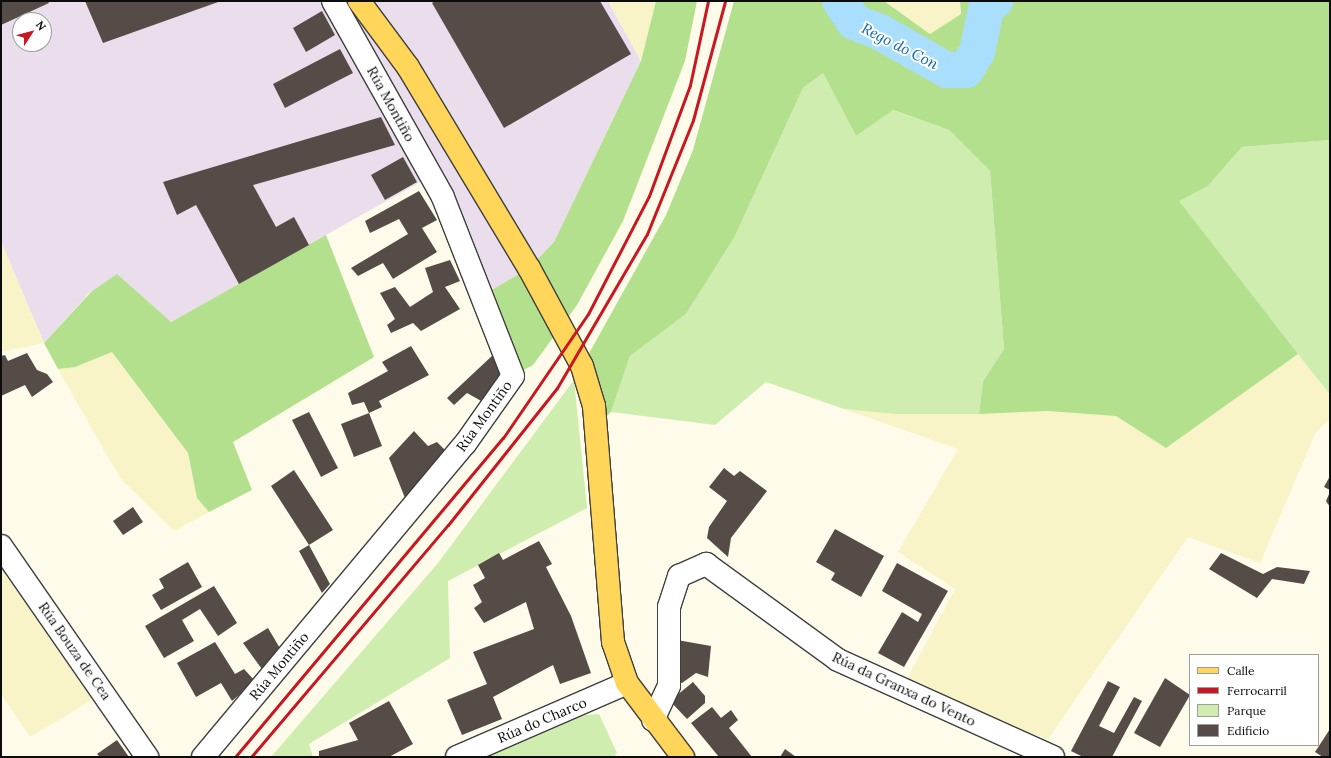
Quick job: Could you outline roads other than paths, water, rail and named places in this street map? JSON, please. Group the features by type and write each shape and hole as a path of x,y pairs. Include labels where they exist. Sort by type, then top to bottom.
{"main road":[{"path":"359,1 408,67 529,268 582,366 594,406 613,642 627,683 653,720 684,757"}],"street":[{"name":"Rúa Montiño","path":"203,757 465,444 513,376 443,197 333,1"},
{"name":"Rúa Bouza de Cea","path":"1,546 147,757"},
{"name":"Rúa da Granxa do Vento","path":"653,720 669,686 669,607 679,576 706,564 838,660 1053,757"},
{"name":"Rúa do Charco","path":"457,757 627,683"}],"waterway":[{"name":"Rego do Con","path":"840,1 854,22 880,32 947,70 966,70 977,52 987,4 995,1"}],"railway":[{"path":"235,757 503,438 588,314 649,196 690,85 708,1"},
{"path":"251,757 448,525 557,388 647,234 693,120 725,1"}]}
